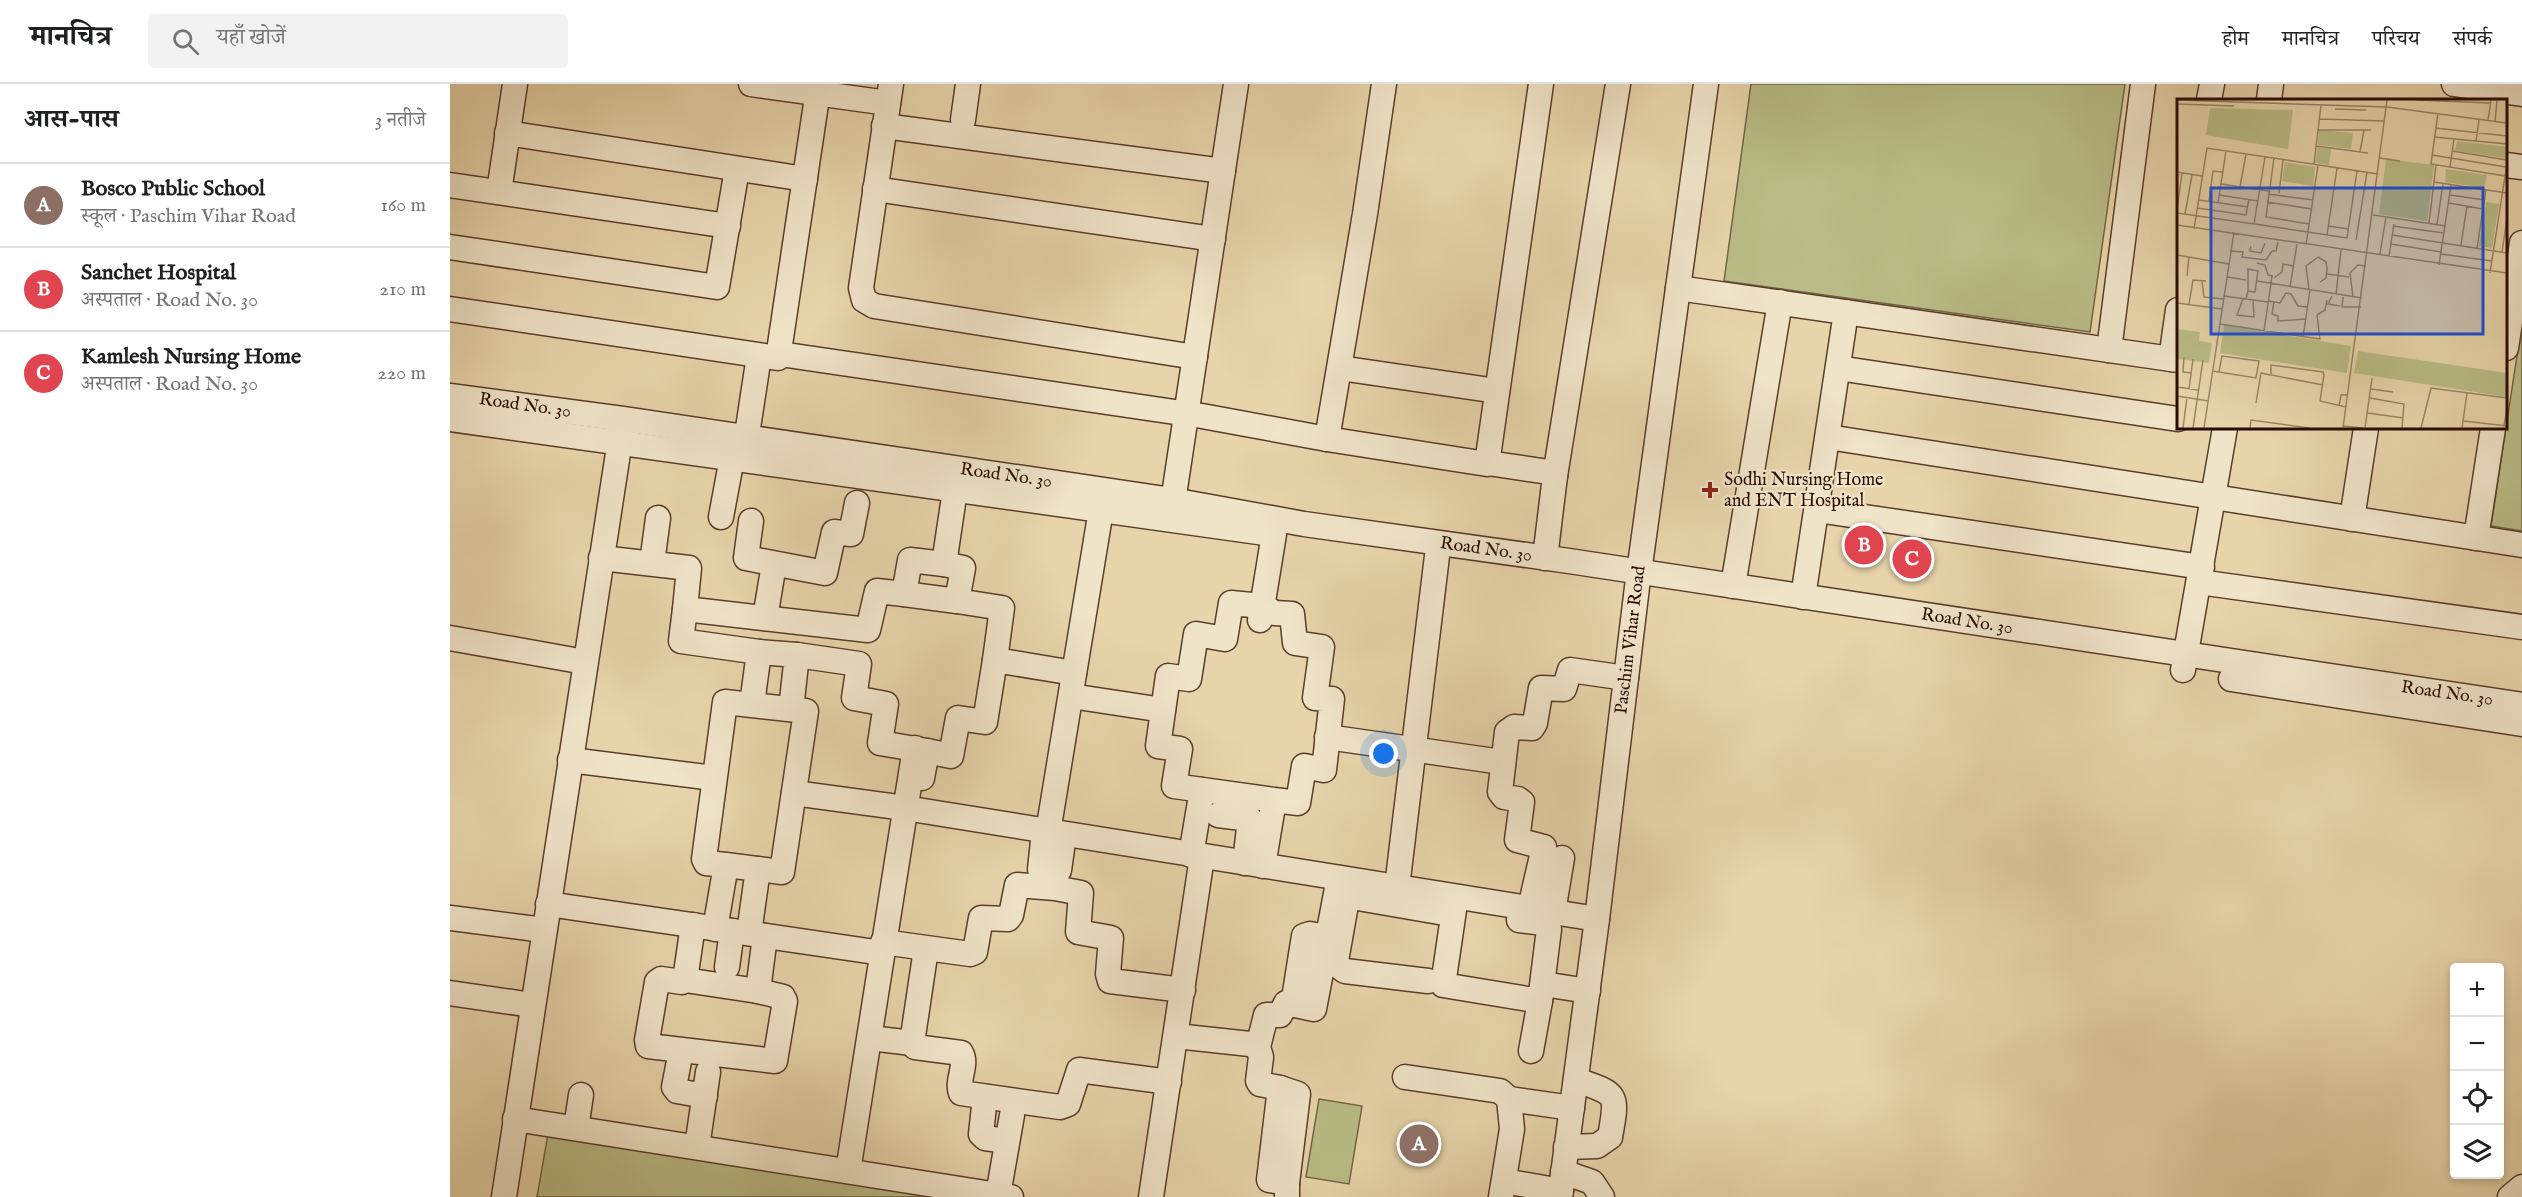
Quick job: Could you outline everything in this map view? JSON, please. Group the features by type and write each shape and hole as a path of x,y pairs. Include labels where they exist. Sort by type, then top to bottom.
{"street":[{"path":"498,192 515,84"},
{"path":"751,84 818,88 1223,171"},
{"path":"963,120 968,84"},
{"path":"1172,510 1236,84"},
{"path":"1327,439 1384,84"},
{"path":"1488,463 1541,84"},
{"path":"1545,558 1555,476 1618,84"},
{"name":"Paschim Vihar Road","path":"1561,1187 1588,991 1638,580 1706,84"},
{"path":"2109,350 2143,84"},
{"path":"2209,99 2212,84"},
{"path":"2269,99 2271,84"},
{"path":"2454,84 2522,94"},
{"path":"721,517 769,355 805,179 818,88"},
{"path":"888,104 861,288 864,300 874,306 1195,357"},
{"path":"507,133 805,179"},
{"path":"2507,165 2522,167"},
{"path":"450,246 717,287 737,169"},
{"path":"450,185 728,226"},
{"path":"875,189 1213,238"},
{"path":"2507,238 2522,242 2507,336"},
{"path":"1678,288 2175,359 2177,326"},
{"path":"1733,586 1780,302"},
{"path":"450,309 1185,414 1327,439 1549,472 1555,476"},
{"path":"1803,597 1846,312"},
{"path":"1340,368 1497,391"},
{"path":"1838,368 2177,419"},
{"name":"Road No. 30","path":"450,396 623,419 740,452"},
{"name":"Road No. 30","path":"450,419 618,442 740,452 947,482 1304,524 1545,558 1638,580 1733,586 1803,597 2184,663"},
{"path":"504,1197 623,419"},
{"path":"2184,663 2215,496 2225,429"},
{"path":"2352,519 2366,429"},
{"path":"2476,538 2493,429"},
{"path":"1828,437 2522,545"},
{"path":"944,564 947,482"},
{"name":"Road No. 30","path":"947,482 1101,510 1172,510 1274,534 1638,580 2342,687 2522,705"},
{"path":"751,521 746,558 825,573 834,532 851,534 857,503"},
{"path":"1048,881 1040,869 1052,833 1072,686 1101,510"},
{"path":"1817,510 2522,627"},
{"path":"652,563 658,518"},
{"path":"1255,615 1274,534"},
{"path":"1397,887 1437,556"},
{"path":"601,558 689,568 681,641 859,664 854,698 886,704 880,743 951,756 958,718 985,722 1002,608 876,591 868,630 685,609"},
{"path":"904,594 910,560 944,564 963,568 957,601"},
{"path":"765,618 774,564"},
{"path":"1255,615 1292,614 1295,643 1322,647 1315,698 1332,699 1324,770 1304,766 1298,803 1174,786 1180,749 1158,746 1163,710 1168,676 1189,679 1196,634 1225,639 1231,603 1255,615 1285,624"},
{"path":"450,638 585,662"},
{"path":"752,704 759,651"},
{"path":"790,709 797,655"},
{"path":"994,668 1163,710"},
{"path":"1541,910 1544,847 1516,840 1522,802 1500,794 1502,762 1508,730 1514,727 1534,726 1541,688 1564,689 1570,670 1626,678"},
{"name":"Road No. 30","path":"2342,687 2522,724"},
{"path":"725,702 752,704 806,711 782,872 706,863 704,859 725,702"},
{"path":"1327,737 1502,762"},
{"path":"848,1171 883,948 921,749"},
{"path":"570,760 714,778"},
{"path":"1151,1197 1182,990 1202,790"},
{"path":"794,792 1397,887 1447,907 1541,910 1597,919"},
{"path":"1254,865 1274,800"},
{"path":"1218,815 1250,819 1254,865"},
{"path":"1541,910 1563,858"},
{"path":"726,865 731,931 727,967"},
{"path":"685,980 731,931 758,869"},
{"path":"1287,1190 1269,1180 1280,1088 1260,1084 1258,1081 1261,1057 1258,1047 1266,1015 1280,1016 1286,1004 1314,1009 1339,878"},
{"path":"548,904 731,931 883,948 975,952 980,920 985,917 1010,918 1017,885 1048,881 1081,893 1077,931 1080,934 1110,938 1108,974 1110,981 1182,990"},
{"path":"1531,1051 1541,992 1550,934 1548,926 1539,922 1447,907 1352,897 1347,899 1336,961 1341,969 1352,973 1435,983 1541,992 1588,991"},
{"path":"1435,983 1447,907"},
{"path":"450,918 544,930"},
{"path":"731,931 758,992"},
{"path":"912,1043 926,949"},
{"path":"658,980 685,980 783,997 785,1001 775,1061 648,1046 647,1040 658,980"},
{"path":"450,993 532,1005"},
{"path":"1176,1035 1250,1044 1258,1047"},
{"path":"870,1038 912,1043 915,1047 961,1053 964,1060 959,1084 961,1093 1065,1107 1068,1104 1077,1072 1083,1069 1169,1082"},
{"path":"681,1051 674,1087 677,1091 705,1096"},
{"path":"697,1147 708,1072"},
{"path":"1406,1077 1500,1091 1509,1099 1572,1108"},
{"path":"1566,1147 1597,1146 1610,1137 1615,1107 1615,1099 1610,1093 1575,1080"},
{"path":"576,1128 581,1095"},
{"path":"985,1096 981,1134 985,1137 1007,1141"},
{"path":"1509,1099 1512,1129 1502,1189 1561,1187 1593,1182 1602,1197"},
{"path":"515,1119 1005,1196 1007,1141 1012,1115"},
{"path":"2510,1197 2522,1187"}],"green space":[{"path":"1751,84 2125,84 2090,332 1724,281"},
{"path":"2522,323 2522,531 2491,526"},
{"path":"1319,1099 1362,1106 1349,1184 1306,1177"},
{"path":"549,1128 960,1197 537,1197"}],"place":[{"name":"Sodhi Nursing Home and ENT Hospital","path":"1710,490"},
{"name":"Sanchet Hospital","path":"1864,545"},
{"name":"Kamlesh Nursing Home","path":"1912,559"},
{"name":"Bosco Public School","path":"1419,1144"}]}
